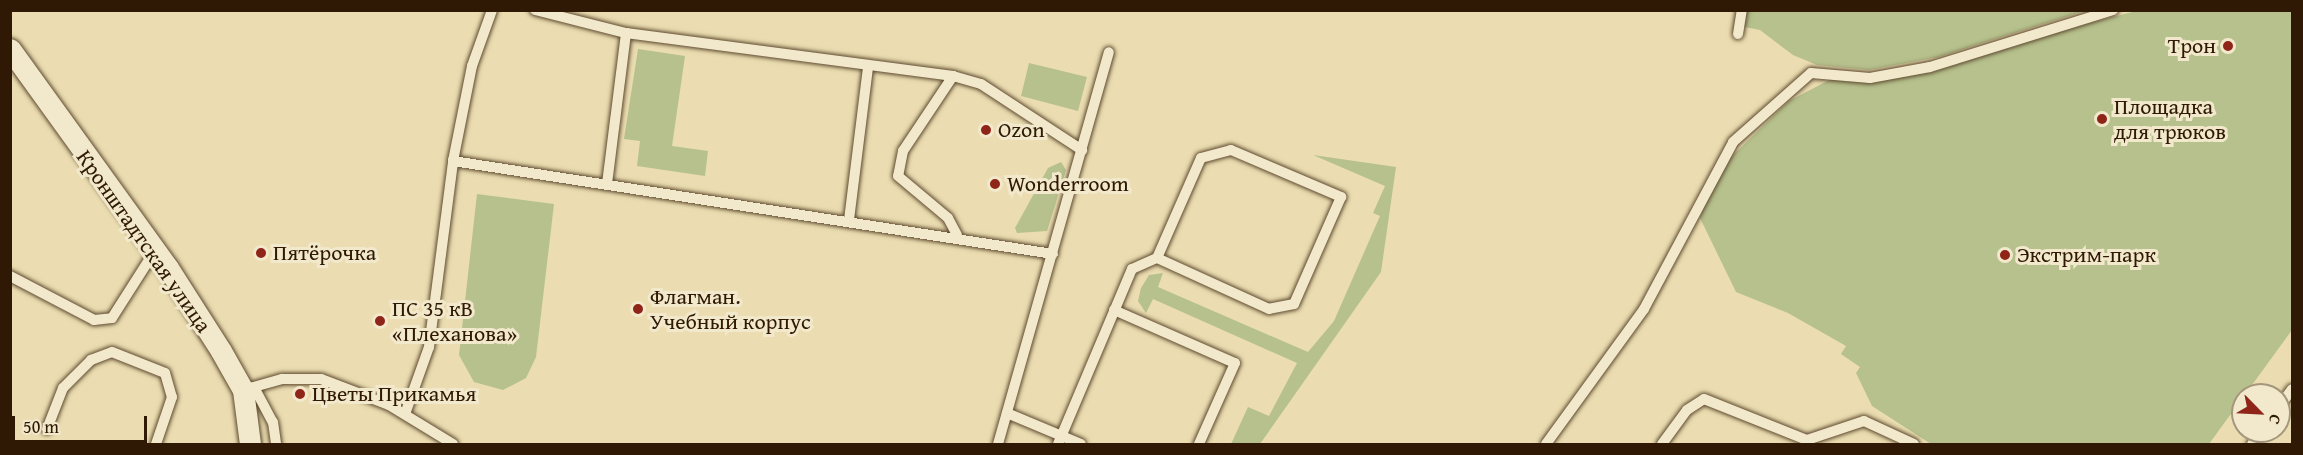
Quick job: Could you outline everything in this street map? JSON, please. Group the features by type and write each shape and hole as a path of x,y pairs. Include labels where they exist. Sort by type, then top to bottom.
{"street":[{"name":"Кронштадтская улица","path":"10,49 249,389 250,444"}],"lane":[{"path":"405,414 429,347 453,161 472,66 492,10"},
{"path":"535,10 626,33 868,67 953,76 981,84 1082,150"},
{"path":"1738,34 1742,10"},
{"path":"1546,444 1644,309 1733,142 1811,73 1870,78 1929,67 2113,10"},
{"path":"608,184 626,33"},
{"path":"998,444 1110,52"},
{"path":"849,220 868,67"},
{"path":"953,76 903,151 898,176 948,218 957,236"},
{"path":"1060,440 1132,269 1157,258 1201,158 1231,150 1341,197 1294,304 1269,309 1157,258"},
{"path":"453,161 957,236 1053,254"},
{"path":"10,276 94,320 112,318 154,252"},
{"path":"1114,310 1235,363 1199,444"},
{"path":"47,429 63,388 91,360 112,352 165,373 172,397 156,444"},
{"path":"276,444 273,422 249,389 282,379 321,379 405,414 453,444"},
{"path":"1662,444 1687,410 1704,399 1807,440 1864,421 1914,444"},
{"path":"1007,413 1060,440 1080,444"}],"green space":[{"path":"1737,10 2084,11 1938,57 1869,70 1817,65 1793,55 1760,30 1734,25"},
{"name":"Экстрим-парк","path":"2136,11 2292,11 2292,330 2253,383 2231,383 2231,414 2209,444 1931,444 1872,406 1856,373 1860,367 1841,354 1846,346 1788,313 1736,292 1700,218 1704,205 1731,157 1789,101 1833,78 1867,80"},
{"path":"638,49 685,56 672,146 708,151 705,176 637,166 640,141 624,139"},
{"path":"1029,63 1087,77 1078,111 1021,96"},
{"path":"1313,155 1396,167 1381,272 1260,444 1231,444 1248,407 1269,416 1297,363 1153,299 1146,313 1138,301 1141,288 1149,275 1163,273 1158,287 1308,352 1334,321 1380,216 1373,213 1385,186"},
{"path":"1061,162 1066,170 1047,231 1017,233 1015,228 1048,168"},
{"path":"477,194 554,204 536,357 526,378 503,390 474,382 459,355"}],"place":[{"name":"Трон","path":"2228,46"},
{"name":"Площадка для трюков","path":"2102,119"},
{"name":"Ozon","path":"986,130"},
{"name":"Wonderroom","path":"995,184"},
{"name":"Пятёрочка","path":"261,253"},
{"name":"Экстрим-парк","path":"2005,255"},
{"name":"Флагман. Учебный корпус","path":"638,309"},
{"name":"ПС 35 кВ «Плеханова»","path":"380,321"},
{"name":"Цветы Прикамья","path":"300,394"}]}
